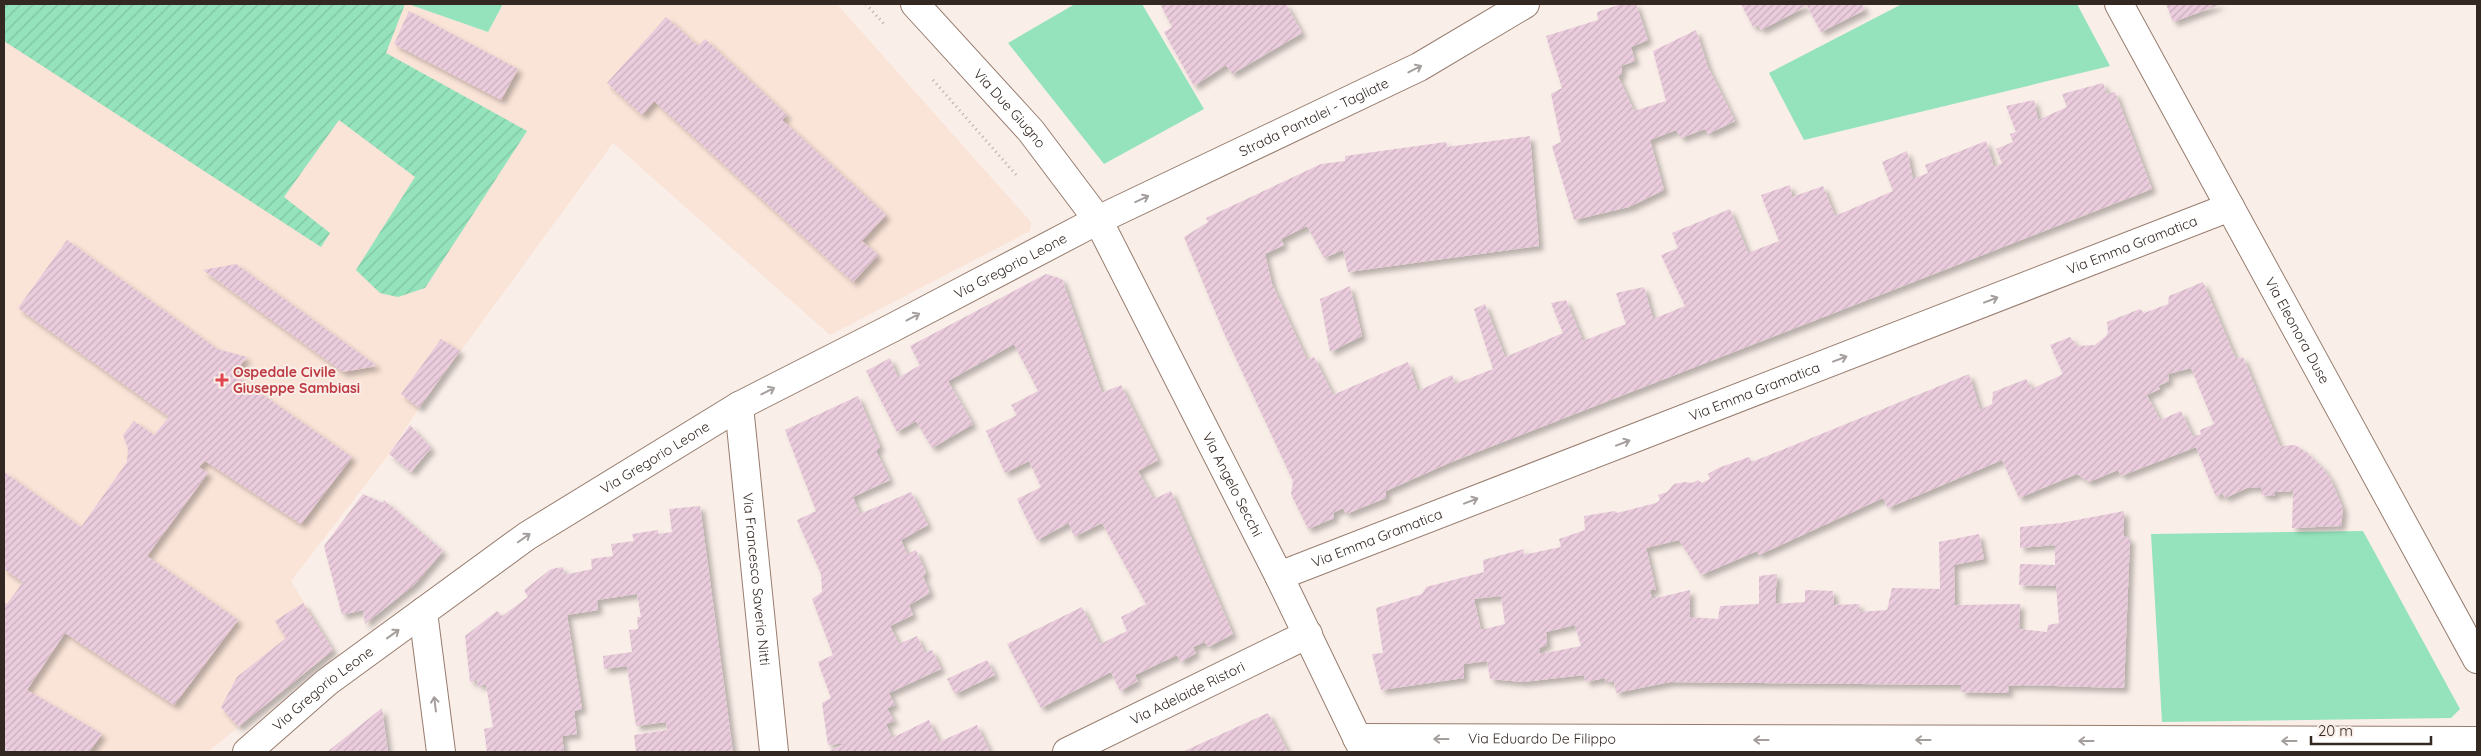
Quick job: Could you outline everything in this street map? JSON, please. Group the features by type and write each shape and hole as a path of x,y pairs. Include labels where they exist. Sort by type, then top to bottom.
{"street":[{"name":"Via Due Giugno","path":"916,4 1031,131 1098,220"},
{"name":"Strada Pantalei - Tagliate","path":"1098,220 1420,67 1525,4"},
{"name":"Via Eleonora Duse","path":"2119,4 2477,659"},
{"name":"Via Emma Gramatica","path":"1279,576 2230,207"},
{"name":"Via Gregorio Leone","path":"247,752 328,682 526,536 738,406 1098,220"},
{"name":"Via Angelo Secchi","path":"1098,220 1308,634 1360,745"},
{"name":"Via Francesco Saverio Nitti","path":"738,406 774,752"},
{"path":"423,612 441,752"},
{"name":"Via Adelaide Ristori","path":"1067,752 1308,634"},
{"name":"Via Eduardo De Filippo","path":"1360,745 2134,747 2477,741"}],"path":[{"path":"866,4 886,26"},
{"path":"932,78 1024,183"}],"shaded area":[{"name":"Ospedale Civile Giuseppe Sambiasi","path":"4,4 408,4 487,32 504,4 837,4 1031,222 1030,231 830,335 613,143 419,408 389,454 291,581 333,650 208,752 4,752"}],"green space":[{"path":"4,4 405,4 386,53 527,131 425,288 398,297 380,293 356,270 415,177 339,120 284,197 330,233 321,247 4,41"},
{"path":"408,4 503,4 488,32"},
{"path":"1075,4 1142,4 1204,109 1104,164 1008,43"},
{"path":"1902,4 2077,4 2110,66 1804,140 1769,73"},
{"path":"2363,531 2460,709 2451,718 2162,722 2151,534"}],"building":[{"path":"1160,4 1286,4 1302,33 1232,74 1226,65 1194,86 1164,32 1172,27"},
{"path":"1622,4 1636,4 1648,40 1631,47 1635,61 1621,66 1622,74 1618,76 1634,111 1666,101 1653,51 1696,30 1708,67 1735,121 1708,134 1705,129 1681,138 1676,130 1650,140 1664,190 1629,207 1574,220 1552,146 1561,142 1551,94 1562,88 1546,36 1598,20 1597,12"},
{"path":"1741,4 1862,4 1865,10 1821,32 1807,6 1761,30 1758,25 1753,27"},
{"path":"2166,4 2222,4 2173,22"},
{"path":"409,11 518,69 501,100 394,44"},
{"path":"666,17 698,46 705,39 787,115 782,120 886,215 862,241 878,255 853,282 654,101 642,115 607,83"},
{"path":"2103,83 2107,94 2115,92 2152,189 1449,463 1386,491 1386,498 1346,514 1343,508 1333,513 1334,518 1308,529 1291,494 1293,481 1224,333 1184,237 1208,222 1206,218 1321,164 1345,161 1345,156 1446,142 1447,147 1530,136 1539,246 1348,272 1343,250 1324,258 1307,226 1281,239 1284,245 1265,254 1272,284 1307,360 1314,357 1333,395 1408,362 1418,391 1452,375 1455,384 1493,369 1474,309 1485,304 1505,357 1563,333 1551,303 1566,300 1583,341 1626,324 1616,293 1644,287 1653,319 1685,306 1661,255 1678,248 1672,233 1730,209 1748,253 1779,241 1761,195 1790,185 1792,197 1823,186 1835,216 1893,191 1882,162 1907,151 1913,179 1928,173 1925,165 1986,141 1994,167 2002,163 1996,149 2013,142 2010,134 2016,132 2006,106 2034,100 2038,120 2067,107 2062,94"},
{"path":"67,240 217,349 247,357 233,374 352,457 301,524 205,461 199,467 208,473 147,556 238,620 174,705 65,633 27,690 102,734 89,752 4,752 4,603 7,604 23,582 4,569 4,472 81,527 127,462 128,448 123,435 134,421 154,435 169,417 18,308"},
{"path":"236,264 377,366 343,372 203,270"},
{"path":"1046,274 1062,279 1102,393 1121,385 1158,460 1138,471 1154,499 1171,491 1233,634 1208,647 1205,642 1193,647 1196,653 1181,662 1177,655 1135,675 1138,681 1120,691 1111,672 1041,708 1007,644 1082,607 1100,644 1127,631 1121,617 1146,604 1102,523 1074,537 1069,523 1037,540 1017,499 1041,487 1029,461 1005,473 986,431 1017,415 1011,405 1038,391 1014,344 948,381 973,424 932,448 916,421 897,432 866,371 890,358 898,378 920,365 910,346"},
{"path":"2203,282 2236,359 2243,357 2280,446 2295,445 2306,452 2323,468 2331,480 2343,509 2341,526 2292,528 2293,491 2275,492 2274,496 2261,495 2261,487 2247,488 2225,498 2222,493 2216,497 2196,447 2121,476 2118,470 2089,482 2077,474 2019,498 2002,460 1888,508 1883,498 1759,555 1757,551 1701,575 1679,540 1646,548 1656,590 1650,590 1652,599 1690,590 1690,617 1718,619 1720,606 1759,604 1759,576 1777,574 1775,604 1805,602 1805,590 1833,591 1834,605 1859,604 1860,612 1887,610 1892,588 1940,589 1939,542 1979,534 1984,559 1954,565 1955,605 2020,604 2019,629 2047,632 2048,625 2059,623 2056,586 2019,585 2020,564 2055,565 2055,545 2020,548 2020,527 2061,523 2124,511 2124,536 2130,539 2124,688 2022,685 2008,686 2009,693 1961,692 1961,685 1670,682 1616,693 1614,681 1606,682 1605,678 1586,682 1584,675 1523,682 1490,679 1487,661 1464,664 1464,678 1381,690 1372,654 1383,653 1376,608 1422,594 1426,587 1484,572 1483,560 1524,549 1523,555 1561,547 1559,539 1585,530 1584,516 1615,511 1617,513 1656,503 1660,500 1658,495 1667,492 1674,484 1692,483 1698,480 1702,483 1710,479 1708,474 1718,468 1749,457 1752,462 1969,374 1980,410 1992,404 1993,392 2026,379 2032,389 2063,374 2050,345 2070,337 2077,346 2095,345 2106,336 2108,332 2107,322 2140,309 2144,313 2168,304 2169,296","holes":["2191,368 2214,424 2200,430 2201,434 2193,437 2181,411 2160,420 2147,395 2160,389 2158,386 2169,381 2168,374","1501,596 1505,624 1481,630 1474,599","1575,625 1581,646 1540,654 1539,648 1547,645 1546,632"]},
{"path":"1350,286 1362,336 1330,352 1320,299"},
{"path":"441,339 460,351 419,408 401,394"},
{"path":"858,396 880,447 876,451 890,480 853,497 860,514 911,492 928,525 901,540 907,554 916,550 926,573 923,576 930,593 909,605 913,615 890,626 899,644 917,636 925,653 932,650 941,669 889,693 895,705 887,708 894,721 886,724 892,738 929,720 939,742 977,725 990,752 828,752 845,743 828,745 822,703 831,698 818,662 833,655 812,599 822,592 821,574 797,520 816,511 785,430"},
{"path":"410,425 431,448 411,472 389,454"},
{"path":"363,494 383,503 384,500 443,551 415,584 365,624 363,610 342,615 324,546"},
{"path":"700,506 733,752 636,752 634,735 667,730 666,722 636,726 627,666 604,669 603,656 632,652 629,630 638,629 637,617 641,617 637,594 597,600 598,610 567,615 582,709 574,711 577,734 562,736 564,752 487,752 484,729 493,727 486,684 478,686 477,680 470,682 465,636 497,611 502,616 528,597 524,590 551,569 563,567 564,575 592,569 591,559 613,556 611,544 634,541 632,534 658,530 658,534 672,532 669,509"},
{"path":"303,603 333,650 238,727 221,707 237,677 286,638 275,621"},
{"path":"987,660 995,675 955,694 947,679"},
{"path":"382,708 388,752 327,752"},
{"path":"1268,713 1288,752 1182,752"}],"place":[{"name":"Ospedale Civile Giuseppe Sambiasi","path":"222,380"}]}
